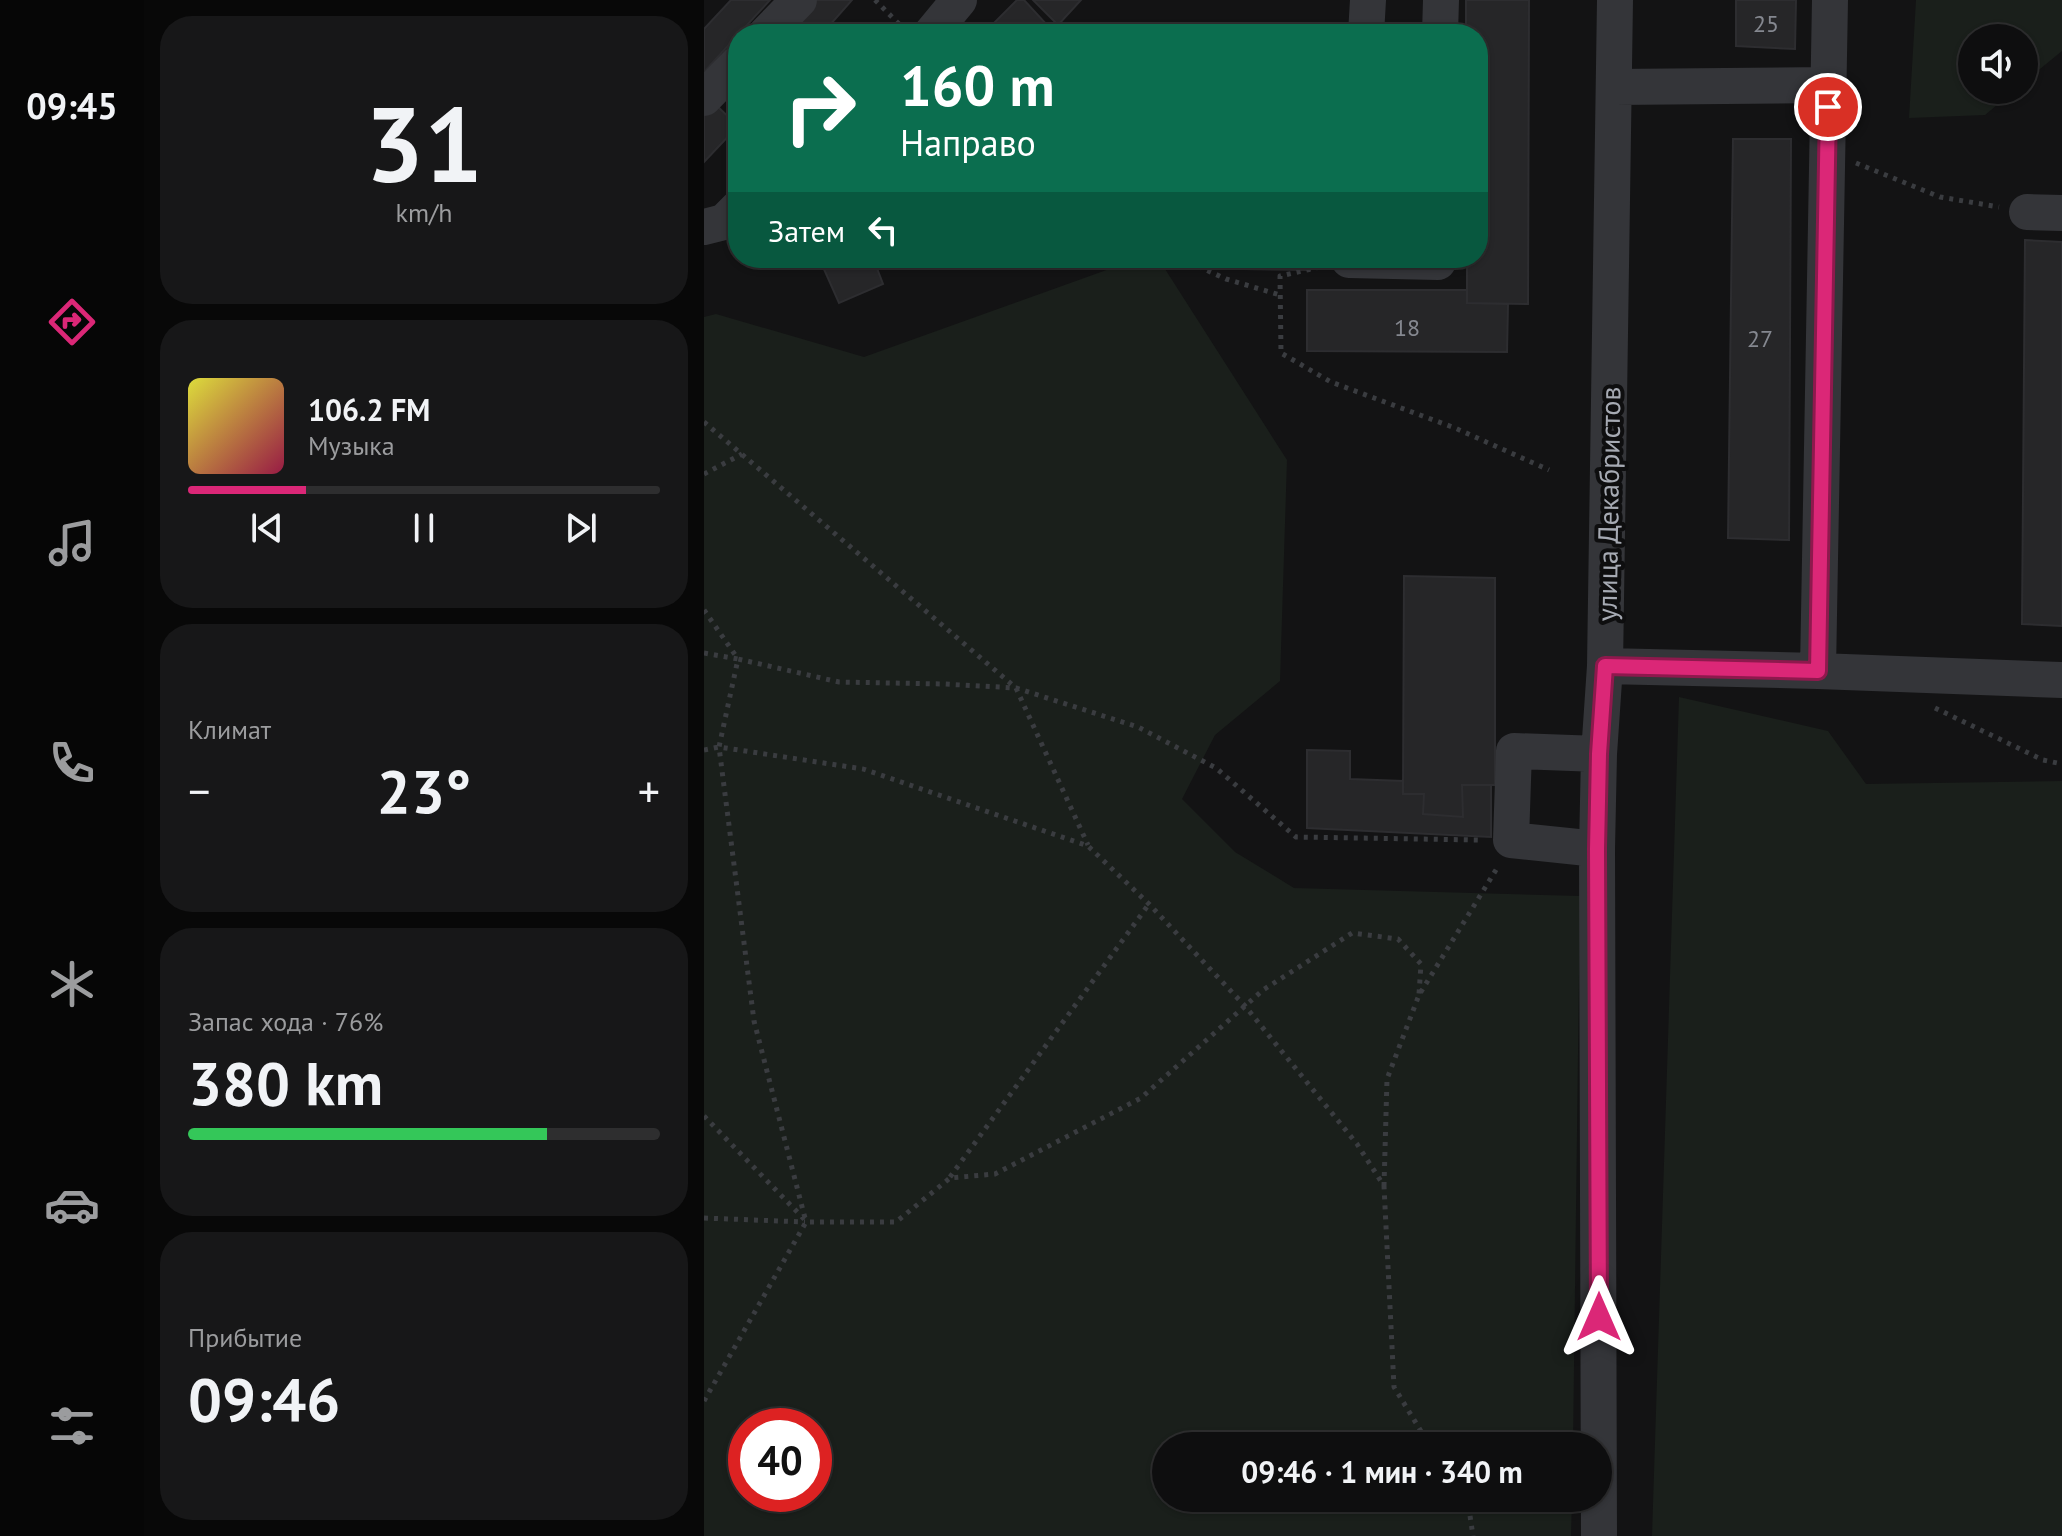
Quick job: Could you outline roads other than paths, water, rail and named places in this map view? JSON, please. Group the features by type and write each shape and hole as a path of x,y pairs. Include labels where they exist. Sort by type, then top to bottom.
{"street":[{"path":"776,24 799,0"},
{"path":"939,24 959,0"},
{"path":"1367,24 1368,0"},
{"path":"1440,24 1441,0"},
{"name":"улица Декабристов","path":"1599,1536 1597,849 1605,666 1615,0"},
{"path":"1818,671 1830,0"},
{"path":"1615,87 1828,85"},
{"path":"704,227 728,218"},
{"path":"1605,666 2062,680"},
{"path":"1597,849 1511,840 1514,751 1599,754"}]}
